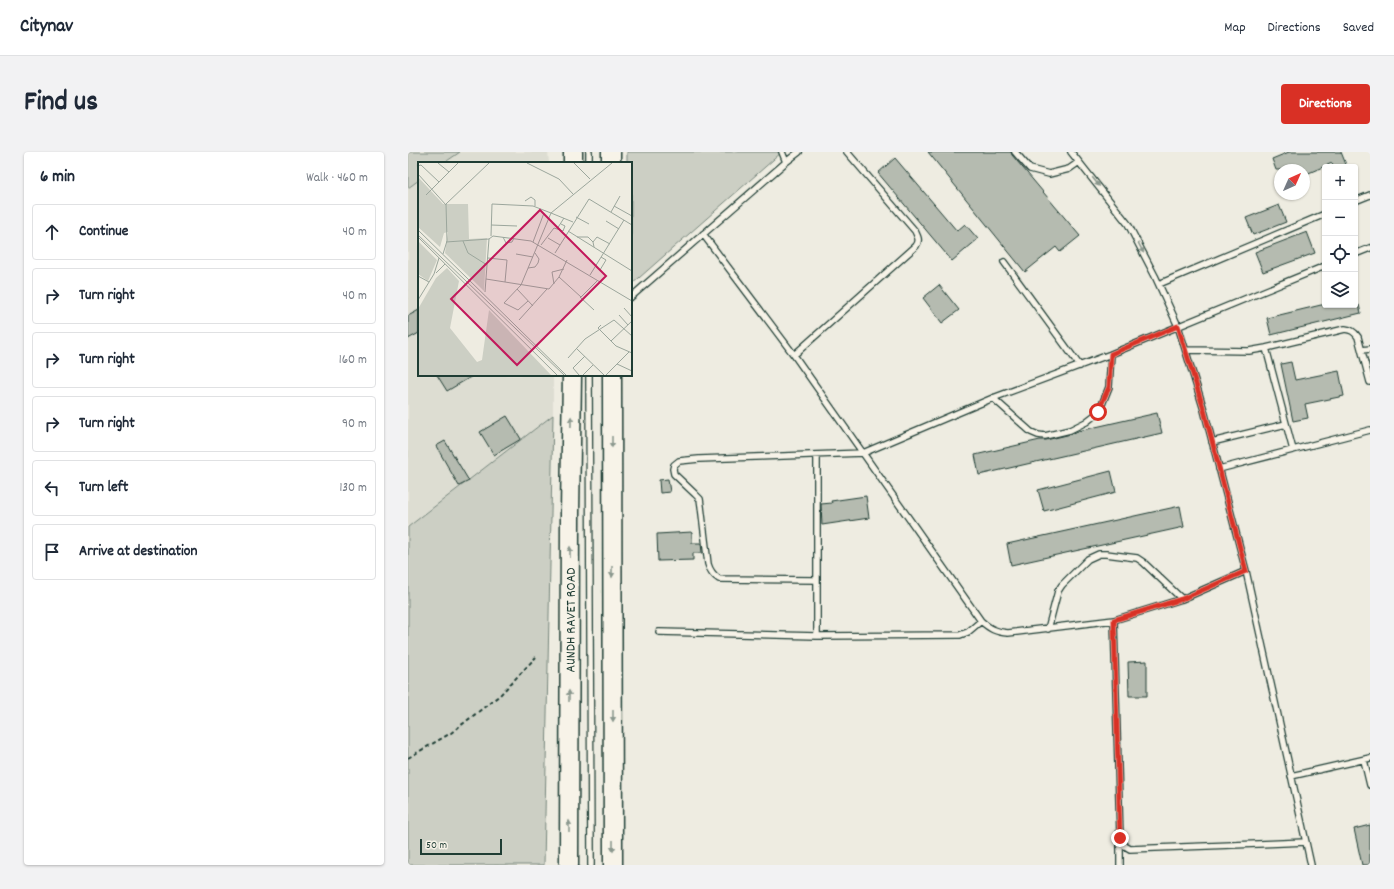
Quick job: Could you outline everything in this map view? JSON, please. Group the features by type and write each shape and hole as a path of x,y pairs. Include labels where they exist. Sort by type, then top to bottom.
{"main road":[{"path":"610,152 611,162"},
{"name":"AUNDH RAVET ROAD","path":"569,865 572,376"},
{"path":"612,376 613,865"}],"lane":[{"path":"782,152 786,162"},
{"path":"632,296 799,152"},
{"path":"794,355 918,243 918,237 915,231 847,152"},
{"path":"1016,152 1030,169 1049,174 1069,169 1079,162"},
{"path":"1071,152 1128,224 1159,284 1178,326 1212,442 1246,571 1311,865"},
{"path":"1358,200 1370,195"},
{"path":"1159,284 1322,215"},
{"path":"703,234 794,355 981,622 990,629 999,633 1008,633 1114,620 1182,599 1246,571"},
{"path":"1358,253 1370,248"},
{"path":"1004,262 1080,366"},
{"path":"817,580 719,579 714,576 710,571 708,564 700,500 674,474 672,469 674,465 679,461 700,459 863,453 993,398 1111,354 1322,267"},
{"path":"1186,350 1242,351 1266,348 1345,329 1355,332 1362,350 1370,382"},
{"path":"1266,348 1293,450"},
{"path":"1362,350 1370,348"},
{"path":"993,398 1031,432 1038,435 1045,436 1070,430 1086,422 1098,412 1109,387 1111,354"},
{"path":"591,376 589,384 591,865"},
{"path":"1212,442 1286,424"},
{"path":"1219,469 1370,430"},
{"path":"817,454 817,636"},
{"path":"1048,629 1058,591 1062,585 1088,559 1099,554 1137,558 1182,599"},
{"path":"1114,620 1120,865"},
{"path":"659,632 817,636 960,635 968,632 981,622"},
{"path":"1291,776 1370,758"},
{"path":"1364,760 1370,785"},
{"path":"1120,838 1122,843 1130,850 1306,842"}],"path":[{"path":"408,758 451,733 500,695 536,657"}],"shaded area":[{"path":"408,152 460,152 445,162 418,162 418,181 408,188"},
{"path":"460,152 548,152 549,162 445,162"},
{"path":"627,152 782,152 632,284 632,162 627,162"},
{"path":"418,181 418,376 553,376 553,415 408,527 408,188"},
{"path":"553,415 544,865 408,865 408,527"}],"building":[{"path":"928,152 1011,152 1080,236 1060,252 1056,247 1025,272"},
{"path":"1289,152 1341,152 1346,164 1322,164 1322,167 1310,172 1310,164 1274,164 1272,159"},
{"path":"895,158 957,231 965,224 978,239 952,261 878,173"},
{"path":"1279,205 1286,222 1253,235 1246,218"},
{"path":"1307,232 1315,253 1263,272 1255,252"},
{"path":"939,285 959,310 942,323 923,298"},
{"path":"1321,305 1322,308 1358,308 1359,305 1361,313 1271,335 1267,318"},
{"path":"418,311 418,334 408,339 408,316"},
{"path":"1291,362 1295,380 1339,371 1344,396 1305,404 1308,418 1293,421 1281,364"},
{"path":"438,376 472,376 447,391"},
{"path":"1157,413 1162,433 979,475 975,455 1040,440 1046,440"},
{"path":"507,416 521,439 494,455 480,432"},
{"path":"445,441 469,481 459,486 436,446"},
{"path":"1111,471 1116,492 1044,511 1038,490"},
{"path":"668,479 670,492 660,493 659,480"},
{"path":"866,496 869,518 822,525 821,504 832,503 831,501"},
{"path":"1180,506 1184,527 1011,565 1007,544"},
{"path":"692,532 692,543 701,543 702,553 693,553 693,560 658,561 657,534"},
{"path":"1147,661 1147,696 1129,696 1128,662"},
{"path":"1370,825 1370,865 1362,865 1354,829"}],"route":[{"path":"1098,412 1109,387 1111,354 1178,326 1204,410 1246,571 1182,599 1114,620 1120,838"}]}
